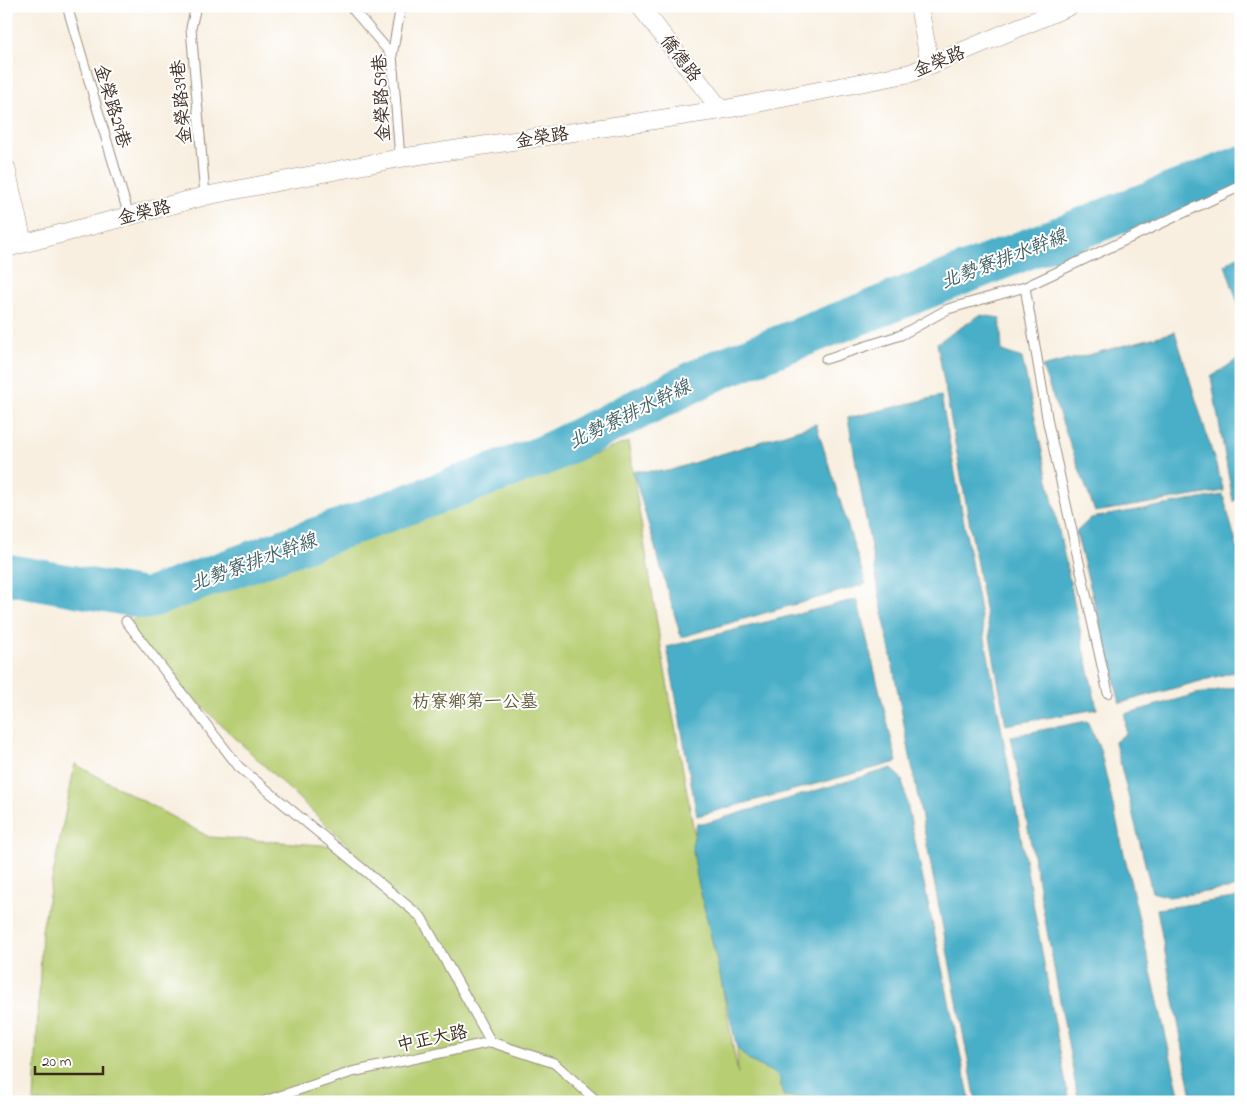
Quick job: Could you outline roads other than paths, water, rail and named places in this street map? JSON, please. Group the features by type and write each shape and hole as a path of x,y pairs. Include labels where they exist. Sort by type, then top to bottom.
{"street":[{"name":"僑德路","path":"640,6 721,110"},
{"path":"919,6 930,66"},
{"name":"金榮路","path":"15,245 205,196 400,158 721,110 911,73 1070,6"},
{"path":"6,168 15,245"}],"lane":[{"name":"金榮路29巷","path":"66,6 129,216"},
{"name":"金榮路39巷","path":"196,6 191,28 205,196"},
{"path":"350,6 392,56"},
{"name":"金榮路59巷","path":"400,158 392,56 401,6"},
{"path":"826,358 901,335 948,309 1025,287 1241,186"},
{"path":"1025,287 1048,423 1108,693"},
{"path":"126,621 239,767 421,917 491,1042"},
{"name":"中正大路","path":"262,1102 352,1072 491,1042 554,1063 598,1102"}],"water":[{"path":"1241,254 1241,312 1225,265"},
{"path":"980,315 1000,318 1002,351 1022,358 1097,709 1006,725 937,343"},
{"path":"1175,332 1224,491 1095,512 1042,367"},
{"path":"1241,357 1241,499 1233,501 1211,377"},
{"path":"941,396 1069,1101 976,1101 881,604 848,418"},
{"path":"816,424 866,584 681,637 633,471 668,471"},
{"path":"1223,495 1241,561 1241,670 1120,703 1076,532 1091,518"},
{"path":"857,599 897,762 697,816 667,647"},
{"path":"1241,686 1241,887 1169,897 1152,892 1115,742 1126,733 1125,714 1196,694"},
{"path":"1087,721 1100,749 1180,1098 1078,1098 1011,736"},
{"path":"892,768 902,780 970,1100 851,1102 783,1096 780,1079 774,1073 750,1061 737,1048 697,877 692,845 697,824 703,824"},
{"path":"1241,897 1241,1097 1192,1097 1157,909"}],"waterway":[{"name":"北勢寮排水幹線","path":"6,574 147,599 545,455 717,370 1241,166"}],"park label":[{"name":"枋寮鄉第一公墓","path":"475,701"}]}
